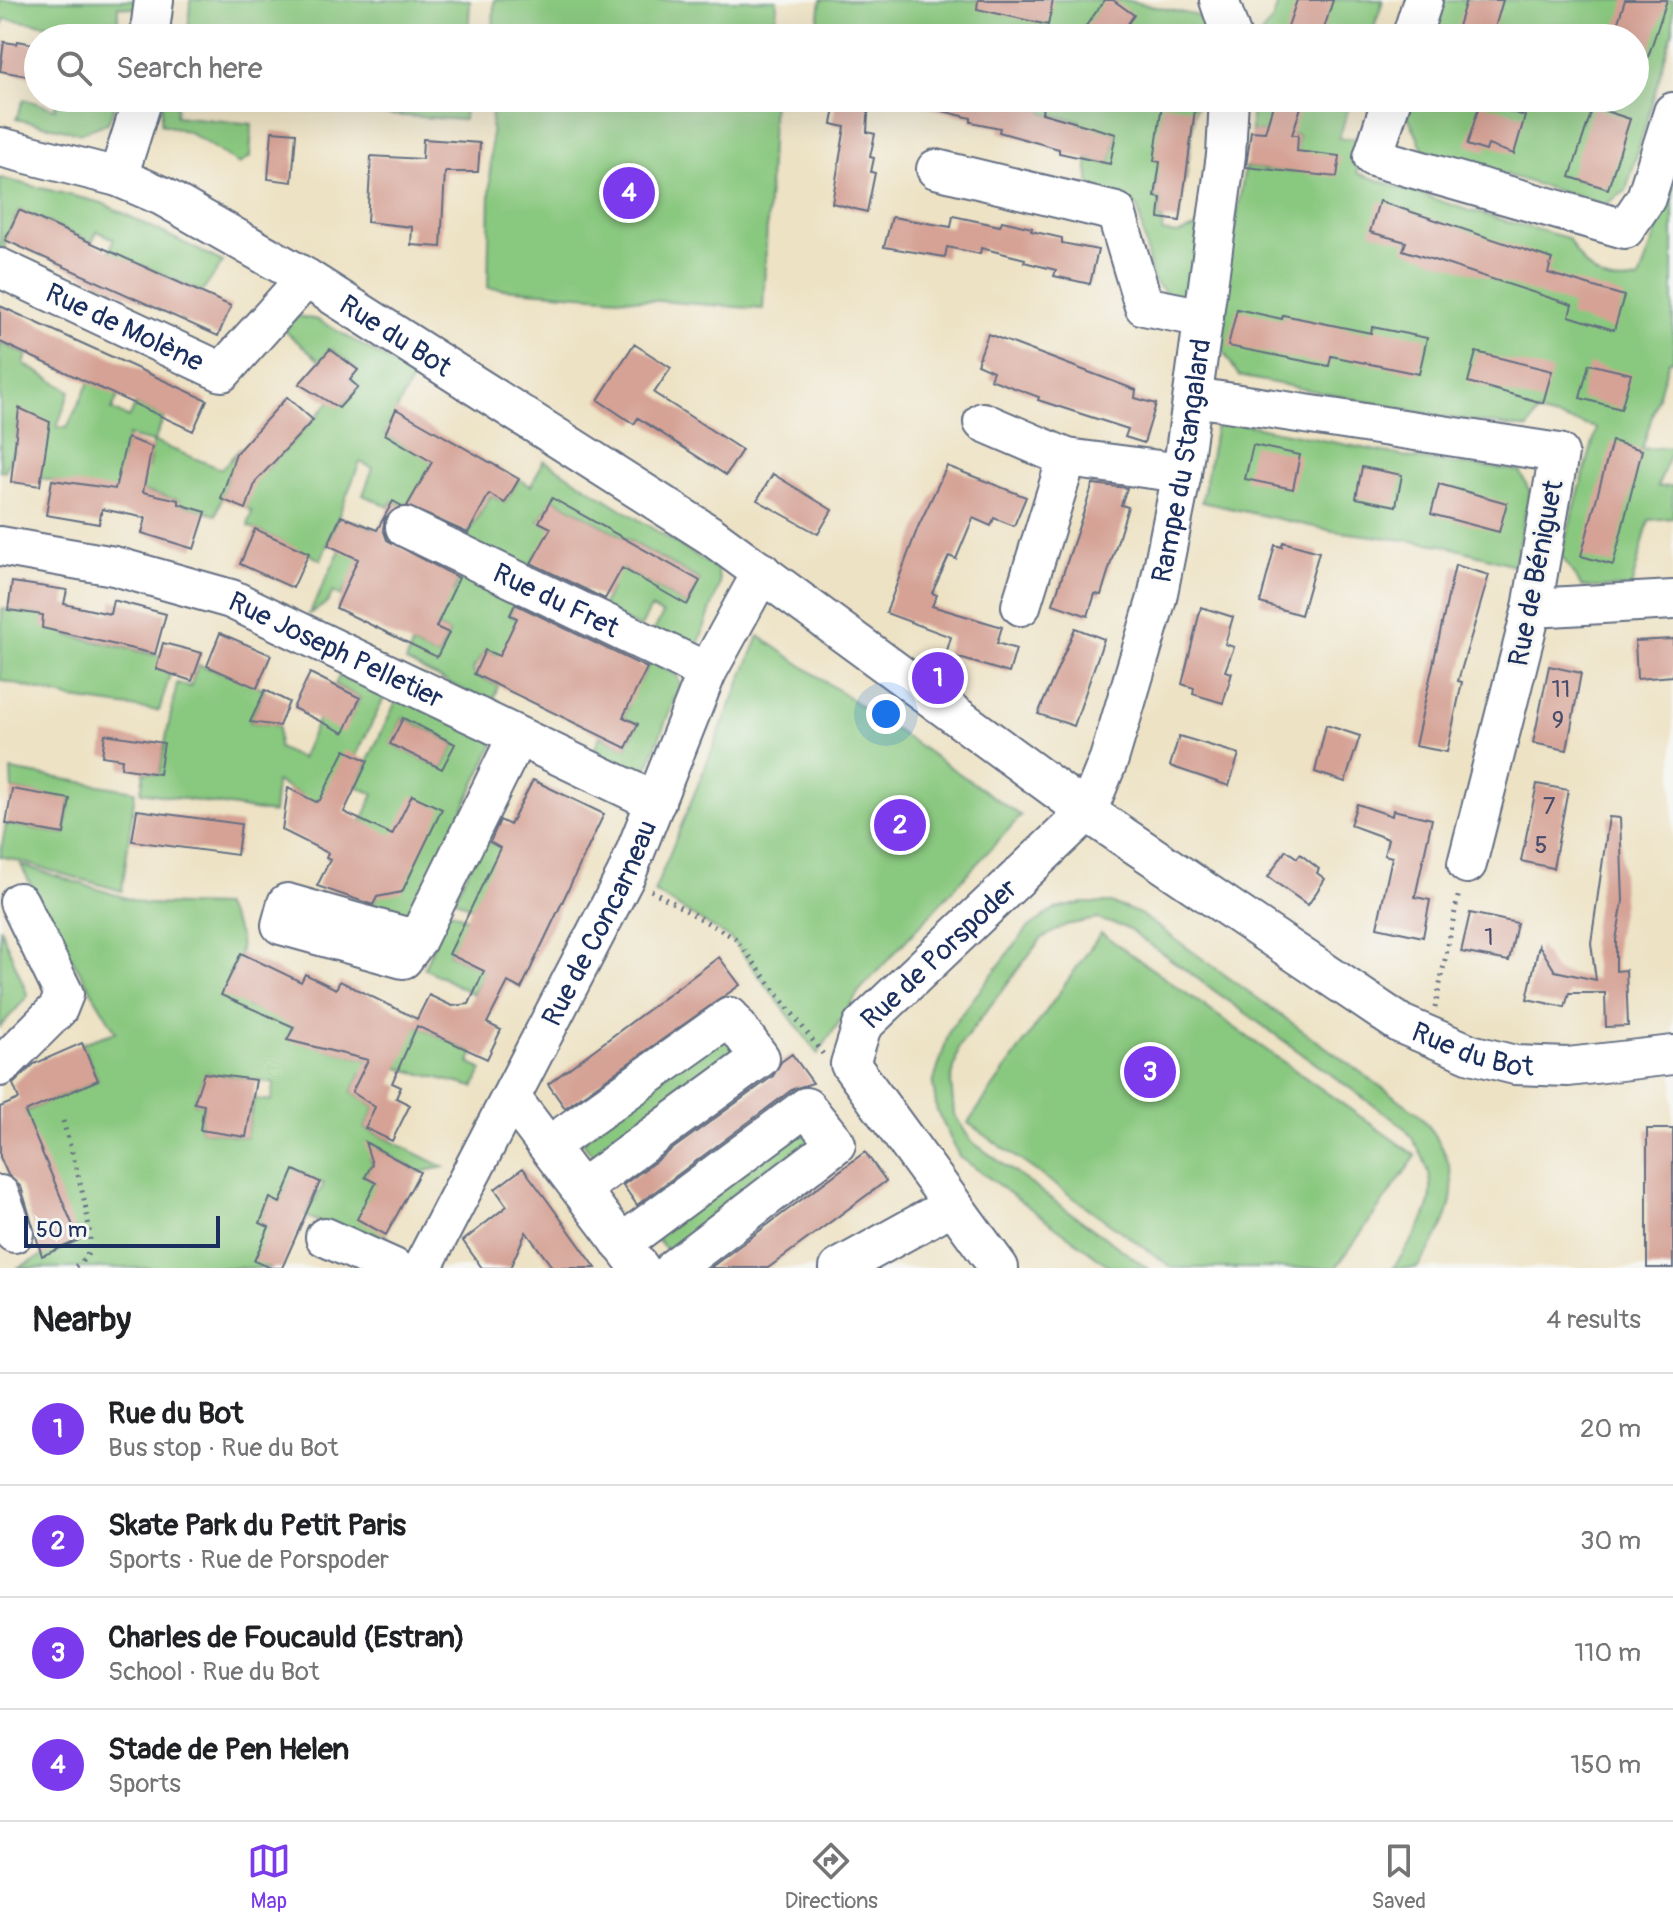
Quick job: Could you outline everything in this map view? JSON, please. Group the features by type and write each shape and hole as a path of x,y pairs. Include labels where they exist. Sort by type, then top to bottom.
{"street":[{"path":"151,24 154,0"},
{"path":"1219,0 1227,24"},
{"path":"1415,24 1423,0"},
{"path":"118,177 139,112"},
{"name":"Rampe du Stangalard","path":"1087,812 1109,759 1157,598 1194,397 1226,155 1228,112"},
{"path":"1387,112 1373,157 1625,229 1646,198 1673,112"},
{"name":"Rue du Bot","path":"0,147 118,177 162,196 306,278 696,526 1087,812 1401,1024 1471,1054 1515,1065 1568,1067 1673,1055"},
{"path":"936,169 1116,212 1144,306 1204,318"},
{"name":"Rue de Molène","path":"0,268 222,372 306,278"},
{"name":"Rue de Béniguet","path":"1194,397 1559,453 1532,608 1467,864"},
{"path":"983,422 1067,458 1182,473"},
{"path":"1021,606 1067,458"},
{"name":"Rue du Fret","path":"405,527 707,672"},
{"name":"Rue Joseph Pelletier","path":"0,546 114,566 231,599 656,802"},
{"name":"Rue de Concarneau","path":"422,1268 626,875 707,672 762,572"},
{"path":"1532,608 1673,600"},
{"path":"417,940 517,737"},
{"name":"Rue de Porspoder","path":"999,1268 850,1064 862,1026 1087,812"},
{"path":"0,1067 58,1009 64,994 19,902"},
{"path":"549,1146 730,1017 745,1037 760,1058 581,1189"},
{"path":"512,1099 631,1256 806,1107 836,1144 674,1268"},
{"path":"0,1195 14,1233"},
{"path":"839,1268 951,1206"},
{"path":"325,1237 394,1268"}],"path":[{"path":"1430,1036 1467,864"},
{"path":"626,875 736,939 830,1063 850,1064"},
{"path":"63,1121 84,1196 89,1250 80,1265 72,1268"}],"green space":[{"path":"0,0 142,0 141,9 118,6 118,24 86,21 85,24 45,24 4,19 0,35"},
{"path":"190,0 470,0 469,24 189,24"},
{"path":"494,0 777,0 776,24 493,24"},
{"path":"821,0 1125,0 1203,17 1205,24 824,24 818,23"},
{"path":"1279,0 1383,0 1375,24 1269,24"},
{"path":"1445,0 1673,0 1673,30 1626,191 1604,205 1423,149 1407,114 1649,112 1649,24 1439,24"},
{"path":"24,99 24,112 112,112 108,123 80,133 16,119"},
{"path":"162,112 176,112 176,116 252,124 250,157 239,164 189,132 161,124"},
{"path":"346,112 464,112 464,120"},
{"path":"492,112 772,112 763,309 488,288"},
{"path":"1195,112 1186,180 1158,177 1155,197 1161,198 1159,218 1163,219 1162,232 1178,234 1207,224 1187,300 1173,300 1152,279 1138,207 1090,187 1087,159 1110,164 1116,134 1079,126 1080,121 1042,113"},
{"path":"1251,112 1347,112 1339,138 1365,139 1357,173 1467,210 1568,238 1595,274 1614,281 1639,280 1673,185 1673,361 1669,361 1642,449 1672,447 1658,487 1673,486 1673,518 1649,520 1631,588 1582,587 1561,555 1597,428 1537,413 1528,429 1438,416 1239,376 1223,351 1227,276 1245,167 1294,172 1298,135 1251,131"},
{"path":"0,178 102,203 223,262 202,292 142,265 135,279 121,272 108,301 98,281 114,239 97,231 92,242 19,210 5,239 5,257 0,251"},
{"path":"297,316 318,320 414,375 385,434 465,480 440,532 413,519 424,499 415,493 406,508 393,501 389,507 363,495 373,468 360,462 321,560 248,526 252,511 246,508 230,472 216,515 179,504 179,500 130,488 128,497 41,478 18,421 15,447 5,471 0,471 0,343 27,355 24,364 70,391 57,427 67,428 94,372 118,396 112,410 129,418 136,404 164,417 154,442 221,469 241,448 266,470 336,395 344,403 358,388 350,380 358,370 331,349 320,361 285,331","holes":["128,436 153,442 148,468 122,461"]},
{"path":"1217,419 1423,460 1520,471 1530,492 1514,565 1443,545 1333,531 1202,502"},
{"path":"544,460 717,569 720,584 698,645 687,650 652,634 663,614 651,608 640,628 600,609 611,589 591,579 579,599 553,586 563,566 537,553 526,573 463,543 491,495 505,503 519,479 531,486","holes":["553,498 700,580 687,605 539,521"]},
{"path":"354,521 382,532 358,589 347,584 341,596 333,592 327,603 309,614"},
{"path":"425,552 440,560 430,581 453,592 463,570 518,597 510,615 537,634 548,612 577,626 566,649 589,660 601,637 628,651 618,671 640,682 650,661 677,675 680,685 646,771 634,773 593,753 600,736 626,748 638,724 623,717 628,706 603,707 486,650 473,669 474,674 498,686 492,704 406,662 412,645 438,657 449,633 387,602"},
{"path":"2,609 43,615 67,635 160,656 170,674 159,711 73,699 0,680"},
{"path":"759,636 1021,816 860,990 818,1054 731,939 654,892"},
{"path":"198,665 219,672 222,665 265,690 250,722 279,726 278,748 301,759 322,711 348,723 360,698 335,685 343,667 388,690 332,805 318,799 313,809 300,794 276,782 273,813 141,792 144,772 159,774 177,683 190,687"},
{"path":"399,695 489,739 493,746 409,923 370,912 379,893 358,830 374,794 356,786","holes":["403,718 455,744 442,769 391,744"]},
{"path":"11,770 135,791 122,891 0,856 6,824 64,834 70,800 12,789"},
{"path":"483,839 503,849 507,924 454,899"},
{"path":"21,865 145,904 223,906 236,928 240,944 227,983 248,1007 296,1022 288,1039 384,1064 375,1080 361,1073 352,1092 375,1107 365,1128 444,1167 420,1172 379,1150 370,1158 372,1164 366,1176 376,1183 386,1235 399,1255 305,1216 324,1184 295,1171 280,1203 270,1199 260,1223 269,1227 271,1268 17,1268 42,1256 25,1112 98,1080 82,1043 116,1032 47,917","holes":["205,1073 274,1083 271,1101 254,1099 246,1137 200,1130 204,1105 194,1103"]},
{"path":"1083,903 1111,903 1140,914 1419,1114 1445,1154 1452,1191 1442,1228 1417,1268 1393,1268 1418,1230 1430,1199 1431,1183 1427,1167 1404,1127 1127,928 1097,919 1066,925 1041,939 959,1047 951,1082 954,1114 971,1141 1147,1268 1112,1268 959,1156 937,1111 933,1084 950,1029 1028,928 1055,909"},
{"path":"449,910 469,920 449,954 485,971 473,994 424,968"},
{"path":"0,927 28,996 0,1027"},
{"path":"1101,933 1416,1156 1336,1268 1173,1268 968,1123"},
{"path":"414,1024 474,1053 469,1063 482,1070 474,1087 398,1068"},
{"path":"719,1032 750,1059 599,1165 582,1141"},
{"path":"802,1125 821,1148 670,1254 654,1235"}],"building":[{"path":"978,0 1053,0 1048,24 977,9"},
{"path":"1105,0 1113,0 1134,15 1128,24 1087,24"},
{"path":"1297,0 1333,0 1325,24 1289,24"},
{"path":"1466,0 1503,0 1496,24 1459,24"},
{"path":"1625,0 1667,0 1649,54 1649,24 1617,24"},
{"path":"18,41 24,42 24,75 0,71 4,42 17,44"},
{"path":"834,112 868,112 867,132 875,134 870,157 874,158 871,172 875,173 867,212 832,203 845,127 832,124"},
{"path":"946,112 1042,112 1116,134 1110,164 1059,153 1059,149 999,132 1000,128 971,122 971,118"},
{"path":"1161,112 1195,112 1180,221 1159,218 1161,198 1155,197 1160,162 1154,161"},
{"path":"1271,112 1299,112 1292,135 1298,135 1297,151 1340,156 1337,177 1246,167 1251,131 1265,132"},
{"path":"1477,112 1511,112 1525,116 1514,154 1488,145 1486,151 1467,145"},
{"path":"1591,112 1608,112 1630,119 1608,189 1570,177"},
{"path":"272,131 296,133 292,182 268,179"},
{"path":"423,139 480,143 478,172 445,172 441,247 411,245 412,227 367,222 371,156 422,159"},
{"path":"1379,201 1552,259 1548,273 1624,296 1614,330 1569,316 1572,305 1403,250 1406,242 1370,232"},
{"path":"19,210 231,306 218,336 5,240"},
{"path":"953,216 1000,226 1002,221 1032,228 1031,231 1062,238 1062,243 1098,250 1090,284 1054,276 1056,270 981,248 980,254 947,247 945,257 884,247 892,217 951,227"},
{"path":"0,306 207,400 193,431 0,342"},
{"path":"1237,309 1371,333 1372,327 1427,338 1419,374 1331,356 1329,366 1228,346"},
{"path":"988,334 1136,390 1135,398 1156,404 1144,443 1125,437 1128,429 1038,400 1039,397 990,379 993,371 977,364"},
{"path":"634,344 671,368 654,393 742,450 726,475 638,418 634,424 598,400"},
{"path":"330,349 358,370 350,380 358,387 339,408 299,384"},
{"path":"1476,352 1552,371 1543,403 1468,382"},
{"path":"1589,364 1631,374 1621,409 1580,398"},
{"path":"287,397 313,420 256,481 246,509 221,499 236,453"},
{"path":"19,408 50,422 40,486 11,482"},
{"path":"396,409 519,479 505,503 489,494 468,533 407,506 432,462 385,434"},
{"path":"127,438 152,447 143,492 179,500 179,504 206,512 194,549 142,533 146,518 102,509 99,524 46,515 52,480 115,489"},
{"path":"1612,441 1642,450 1613,565 1581,556"},
{"path":"1253,445 1300,455 1293,489 1245,479"},
{"path":"947,466 1026,497 1014,526 994,518 991,526 973,518 956,559 949,556 932,593 937,595 932,606 1002,627 997,643 1016,649 1009,673 946,654 951,637 886,613 918,527"},
{"path":"1362,467 1402,475 1396,506 1356,498"},
{"path":"773,474 832,510 818,534 757,500"},
{"path":"1093,484 1127,488 1121,505 1128,507 1101,595 1095,594 1088,616 1053,604"},
{"path":"1439,484 1507,503 1499,532 1431,514"},
{"path":"552,498 700,581 687,605 622,568 605,599 531,563 551,528 539,522"},
{"path":"393,501 402,506 385,518 383,529 387,540 459,578 436,627 449,633 437,657 336,608 358,559 328,545 341,516 377,530"},
{"path":"255,529 309,553 293,588 240,564"},
{"path":"1283,542 1319,552 1301,615 1260,603 1275,545 1282,547"},
{"path":"1455,565 1489,575 1458,681 1462,682 1447,752 1415,746"},
{"path":"12,582 67,590 64,604 110,614 113,600 166,614 155,654 42,628 43,615 8,610"},
{"path":"515,604 647,668 623,717 638,724 626,748 474,674 485,650 499,656 517,618 510,615"},
{"path":"1201,607 1233,617 1225,644 1234,647 1225,671 1232,673 1223,703 1193,694 1194,688 1182,684"},
{"path":"1075,628 1104,639 1074,726 1038,714"},
{"path":"220,633 271,655 257,688 207,666"},
{"path":"1673,639 1673,676 1637,679 1635,641"},
{"path":"163,643 202,653 192,681 156,669"},
{"path":"1549,666 1581,673 1567,750 1533,743"},
{"path":"310,673 360,698 344,733 293,708"},
{"path":"265,690 289,702 279,726 250,722"},
{"path":"403,718 455,744 442,769 390,744"},
{"path":"1326,725 1360,736 1345,782 1315,772"},
{"path":"105,734 164,743 159,774 121,768 122,759 102,756"},
{"path":"1179,736 1239,754 1229,786 1170,766"},
{"path":"345,750 368,761 344,812 392,835 412,795 442,809 402,892 377,897 373,905 317,886 330,860 326,858 328,853 282,830 288,788 316,802 320,800"},
{"path":"533,780 604,814 521,989 508,982 487,1023 501,1030 487,1059 417,1026 392,1083 401,1087 396,1098 410,1105 392,1141 365,1128 375,1107 352,1092 368,1060 287,1040 294,1027 221,995 241,953 301,982 305,974 336,989 340,981 417,1019 429,995 452,1006 469,1004 484,971 449,954 500,848 490,842 500,820 510,825"},
{"path":"1537,784 1568,790 1553,868 1521,861"},
{"path":"12,789 70,799 64,834 6,824"},
{"path":"1357,804 1392,816 1393,810 1432,819 1415,897 1430,900 1423,937 1377,927 1392,857 1384,855 1388,839 1350,825"},
{"path":"137,810 241,824 237,855 132,841"},
{"path":"1609,817 1620,818 1623,901 1616,940 1616,971 1626,970 1628,1026 1606,1027 1605,993 1569,993 1565,1007 1527,999 1539,945 1555,971 1596,980 1591,943"},
{"path":"1286,850 1297,858 1300,854 1319,869 1317,873 1325,879 1308,905 1268,877"},
{"path":"1470,913 1517,923 1509,961 1461,952"},
{"path":"719,957 740,985 565,1108 548,1084"},
{"path":"82,1043 98,1080 25,1112 79,1240 42,1256 21,1187 8,1175 0,1157 0,1107 19,1099 13,1084 34,1064"},
{"path":"792,1054 813,1083 793,1089 637,1205 623,1185 773,1076 781,1062"},
{"path":"204,1073 256,1080 246,1137 200,1130 204,1105 194,1103"},
{"path":"1647,1129 1673,1129 1673,1268 1647,1268"},
{"path":"365,1142 420,1172 386,1235 357,1219 376,1183 365,1177 372,1164"},
{"path":"865,1152 886,1181 768,1268 710,1268"},
{"path":"523,1168 596,1268 553,1268 526,1232 510,1268 482,1268 463,1241 507,1206 495,1189"},
{"path":"294,1170 320,1182 282,1268 271,1268 254,1261 269,1227 260,1223 270,1198 280,1203"}],"place":[{"name":"Stade de Pen Helen","path":"629,193"},
{"name":"Rue du Bot","path":"938,678"},
{"name":"Skate Park du Petit Paris","path":"900,825"},
{"name":"Charles de Foucauld (Estran)","path":"1150,1072"}]}
